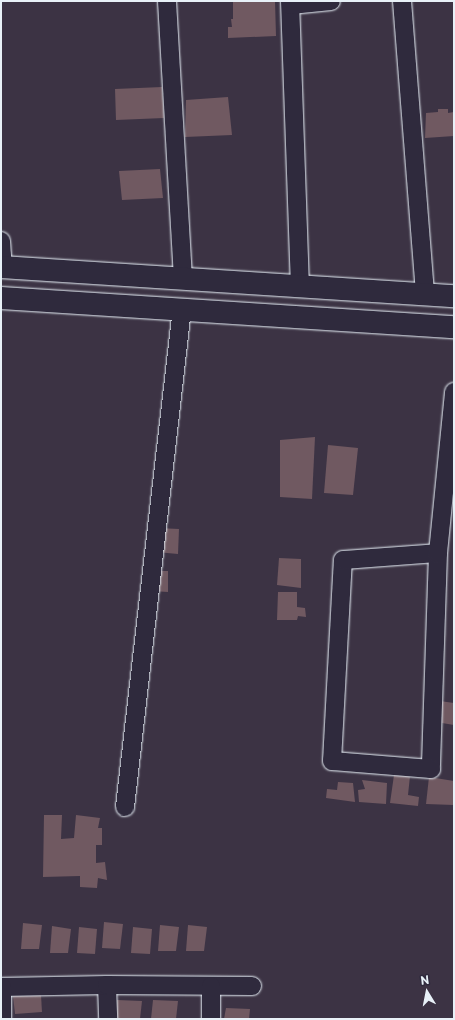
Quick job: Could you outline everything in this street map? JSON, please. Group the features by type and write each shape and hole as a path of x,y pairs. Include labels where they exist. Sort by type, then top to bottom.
{"highway":[{"path":"2,267 454,296"},
{"path":"1,298 454,327"}],"street":[{"path":"167,1 183,279"},
{"path":"300,287 291,3 331,1"},
{"path":"402,1 424,295"},
{"path":"1,241 2,267"},
{"path":"125,807 182,309"},
{"path":"438,553 343,560 332,761 431,769 438,553 454,392"},
{"path":"107,985 108,1019"},
{"path":"2,1019 2,987 107,985 252,986"},
{"path":"211,986 211,1019"}],"building":[{"path":"233,1 275,1 276,36 228,38 228,27 232,27 231,19 233,19"},
{"path":"162,87 164,118 116,120 115,89"},
{"path":"228,97 232,135 185,137 186,100"},
{"path":"438,109 448,109 448,113 454,112 454,136 425,138 426,113 438,112"},
{"path":"160,169 163,198 122,200 119,171"},
{"path":"315,437 312,499 280,497 280,440"},
{"path":"328,445 358,448 353,495 324,493"},
{"path":"158,528 179,529 178,554 156,552"},
{"path":"279,558 301,559 301,588 277,585"},
{"path":"154,571 168,571 168,592 152,591"},
{"path":"278,592 297,592 297,607 305,608 306,617 298,616 297,620 277,620"},
{"path":"440,701 454,703 454,725 436,722"},
{"path":"394,775 410,776 408,795 419,797 418,806 390,803"},
{"path":"429,777 454,781 454,805 426,804"},
{"path":"362,780 387,783 386,804 359,802 358,790 365,789"},
{"path":"338,782 353,783 355,802 326,798 327,789 337,790"},
{"path":"44,815 62,815 61,839 74,838 76,815 100,818 98,828 102,828 102,845 96,845 96,863 105,862 107,880 98,878 97,888 80,887 80,876 43,877"},
{"path":"104,922 123,924 120,949 102,948"},
{"path":"23,923 42,925 39,949 21,949"},
{"path":"160,925 179,927 176,951 158,951"},
{"path":"188,925 207,927 204,951 186,951"},
{"path":"52,926 71,929 68,953 50,953"},
{"path":"79,927 97,929 95,954 77,953"},
{"path":"133,927 152,929 150,954 131,953"},
{"path":"41,995 42,1012 15,1014 13,996"},
{"path":"117,1000 142,1001 140,1019 115,1019"},
{"path":"153,1000 178,1001 176,1019 151,1019"},
{"path":"226,1008 250,1009 249,1019 224,1019"}]}
